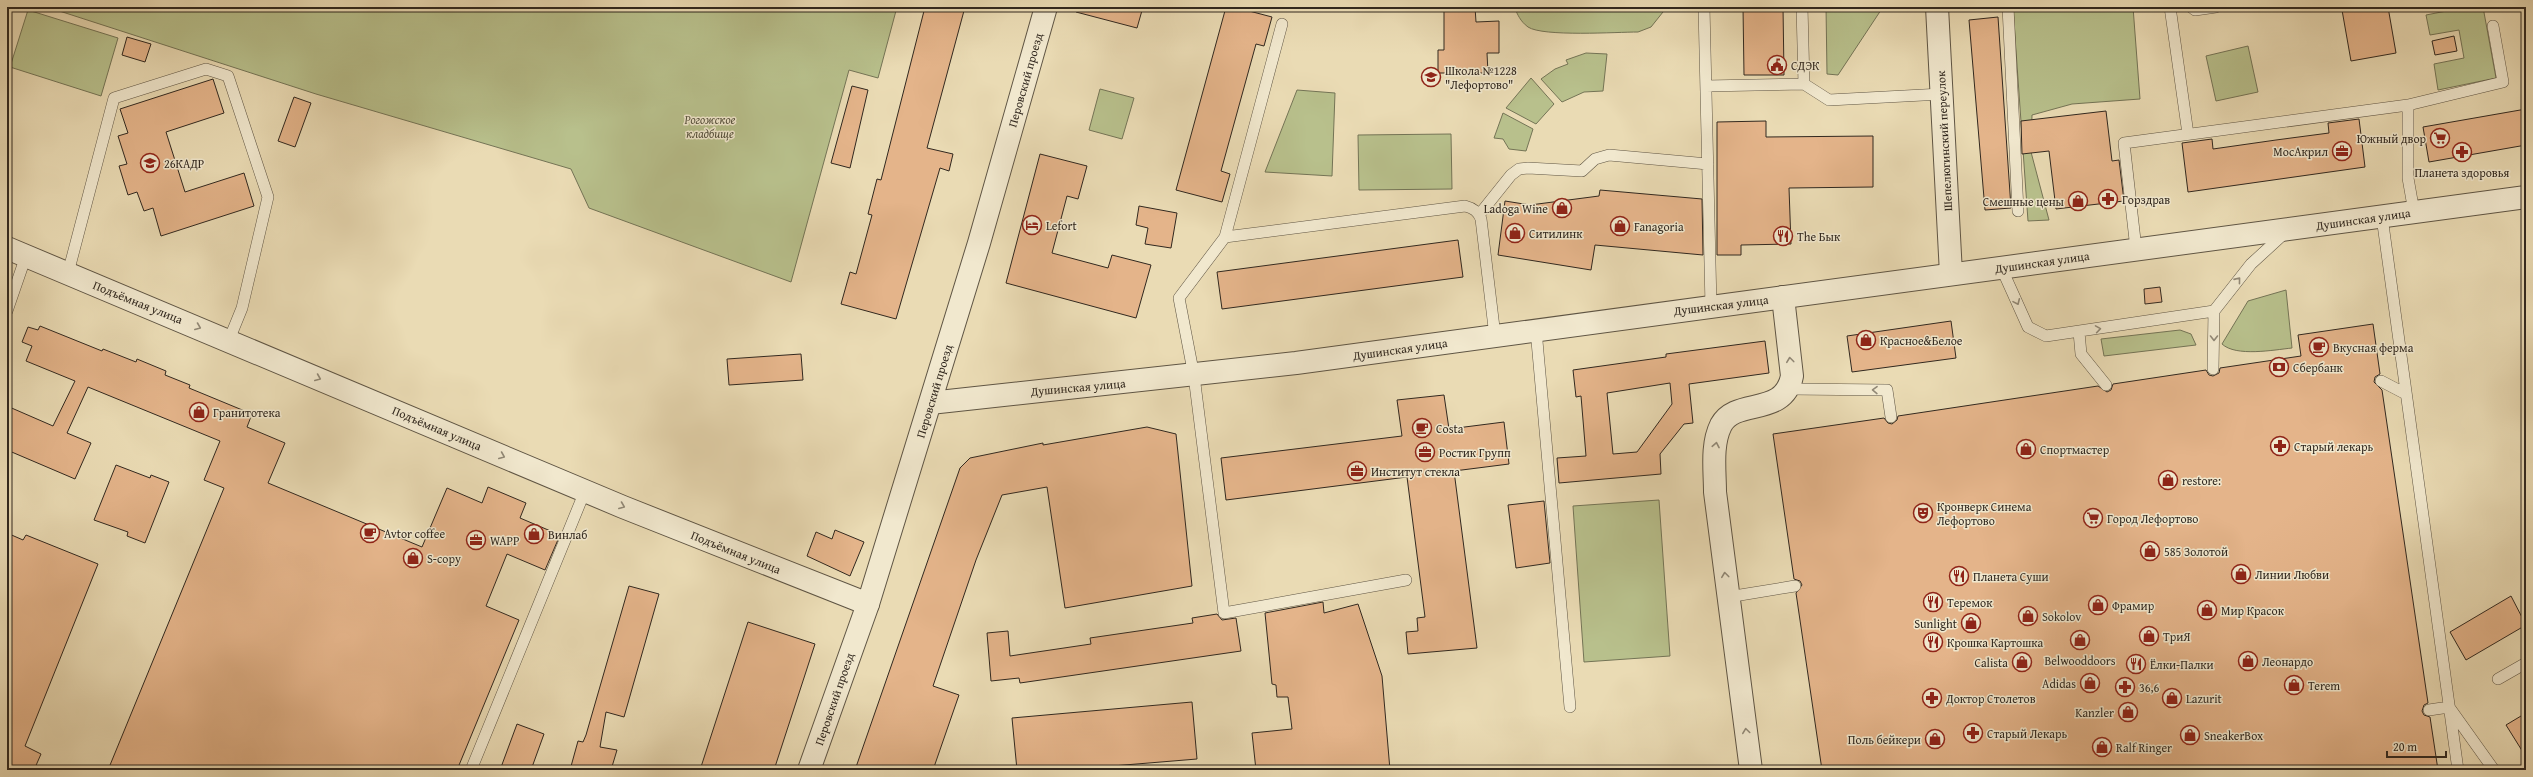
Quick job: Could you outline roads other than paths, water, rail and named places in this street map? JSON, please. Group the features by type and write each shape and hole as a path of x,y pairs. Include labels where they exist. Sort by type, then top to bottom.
{"street":[{"name":"Перовский проезд","path":"809,770 868,604 979,243 1046,7"},
{"name":"Шепелюгинский переулок","path":"1937,7 1951,274"},
{"name":"Душинская улица","path":"930,403 1194,376 2382,217 2521,196"},
{"name":"Подъёмная улица","path":"17,252 585,491 868,604"},
{"path":"1751,770 1715,492 1715,448 1721,424 1734,414 1778,400 1790,389 1792,376 1783,297"}],"lane":[{"path":"1704,7 1711,306"},
{"path":"1802,7 1804,84"},
{"path":"2008,7 2018,212"},
{"path":"2170,7 2188,134"},
{"path":"2191,7 2195,10 2216,7"},
{"path":"1282,24 1225,237 1179,298 1194,376 1224,613 1406,580"},
{"path":"2136,249 2124,143 2408,104 2503,82 2493,26"},
{"path":"68,273 114,98 206,69 228,76 268,197 242,308 228,340"},
{"path":"1706,86 1804,84 1829,100 1942,94"},
{"path":"2408,104 2408,178 2414,212"},
{"path":"1479,215 1511,175 1522,168 1582,172 1595,159 1609,155 1708,164"},
{"path":"1225,237 1465,206 1470,207 1479,215 1495,336"},
{"path":"2382,217 2458,770"},
{"path":"2214,369 2214,311 2251,264 2290,229"},
{"path":"7,311 17,252"},
{"path":"2001,267 2028,327 2046,336 2214,311"},
{"path":"1536,330 1570,707"},
{"path":"2079,332 2081,354 2106,385"},
{"path":"2381,381 2406,394"},
{"path":"1790,389 1887,390 1891,417"},
{"path":"471,770 585,491"},
{"path":"1728,597 1796,586"},
{"path":"2498,679 2526,663"},
{"path":"2429,710 2449,707"},
{"path":"2449,707 2494,770"}],"place":[{"name":"СДЭК","path":"1777,65"},
{"name":"Школа №1228 \"Лефортово\"","path":"1431,77"},
{"name":"Южный двор","path":"2440,138"},
{"name":"МосАкрил","path":"2342,151"},
{"name":"Планета здоровья","path":"2462,152"},
{"name":"26КАДР","path":"150,163"},
{"name":"Горздрав","path":"2108,199"},
{"name":"Смешные цены","path":"2078,201"},
{"name":"Ladoga Wine","path":"1562,208"},
{"name":"Lefort","path":"1032,225"},
{"name":"Fanagoria","path":"1620,226"},
{"name":"Ситилинк","path":"1515,233"},
{"name":"The Бык","path":"1783,236"},
{"name":"Красное&Белое","path":"1866,340"},
{"name":"Вкусная ферма","path":"2319,347"},
{"name":"Сбербанк","path":"2279,367"},
{"name":"Гранитотека","path":"199,412"},
{"name":"Costa","path":"1422,428"},
{"name":"Старый лекарь","path":"2280,446"},
{"name":"Спортмастер","path":"2026,449"},
{"name":"Ростик Групп","path":"1425,452"},
{"name":"Институт стекла","path":"1357,471"},
{"name":"restore:","path":"2168,480"},
{"name":"Кронверк Синема Лефортово","path":"1923,513"},
{"name":"Город Лефортово","path":"2093,518"},
{"name":"Avtor coffee","path":"370,533"},
{"name":"Винлаб","path":"534,534"},
{"name":"WAPP","path":"476,540"},
{"name":"585 Золотой","path":"2150,551"},
{"name":"S-copy","path":"413,558"},
{"name":"Линии Любви","path":"2241,574"},
{"name":"Планета Суши","path":"1959,576"},
{"name":"Теремок","path":"1933,602"},
{"name":"Фрамир","path":"2098,605"},
{"name":"Мир Красок","path":"2207,610"},
{"name":"Sokolov","path":"2028,616"},
{"name":"Sunlight","path":"1971,623"},
{"name":"ТриЯ","path":"2149,636"},
{"name":"Belwooddoors","path":"2080,640"},
{"name":"Крошка Картошка","path":"1933,642"},
{"name":"Леонардо","path":"2248,661"},
{"name":"Calista","path":"2022,662"},
{"name":"Ёлки-Палки","path":"2136,664"},
{"name":"Adidas","path":"2090,683"},
{"name":"Terem","path":"2294,685"},
{"name":"36,6","path":"2125,687"},
{"name":"Доктор Столетов","path":"1932,698"},
{"name":"Lazurit","path":"2172,698"},
{"name":"Kanzler","path":"2128,712"},
{"name":"Старый Лекарь","path":"1973,733"},
{"name":"SneakerBox","path":"2190,735"},
{"name":"Поль бейкери","path":"1935,739"},
{"name":"Ralf Ringer","path":"2102,747"}],"park label":[{"name":"Рогожское кладбище","path":"710,126"}]}
